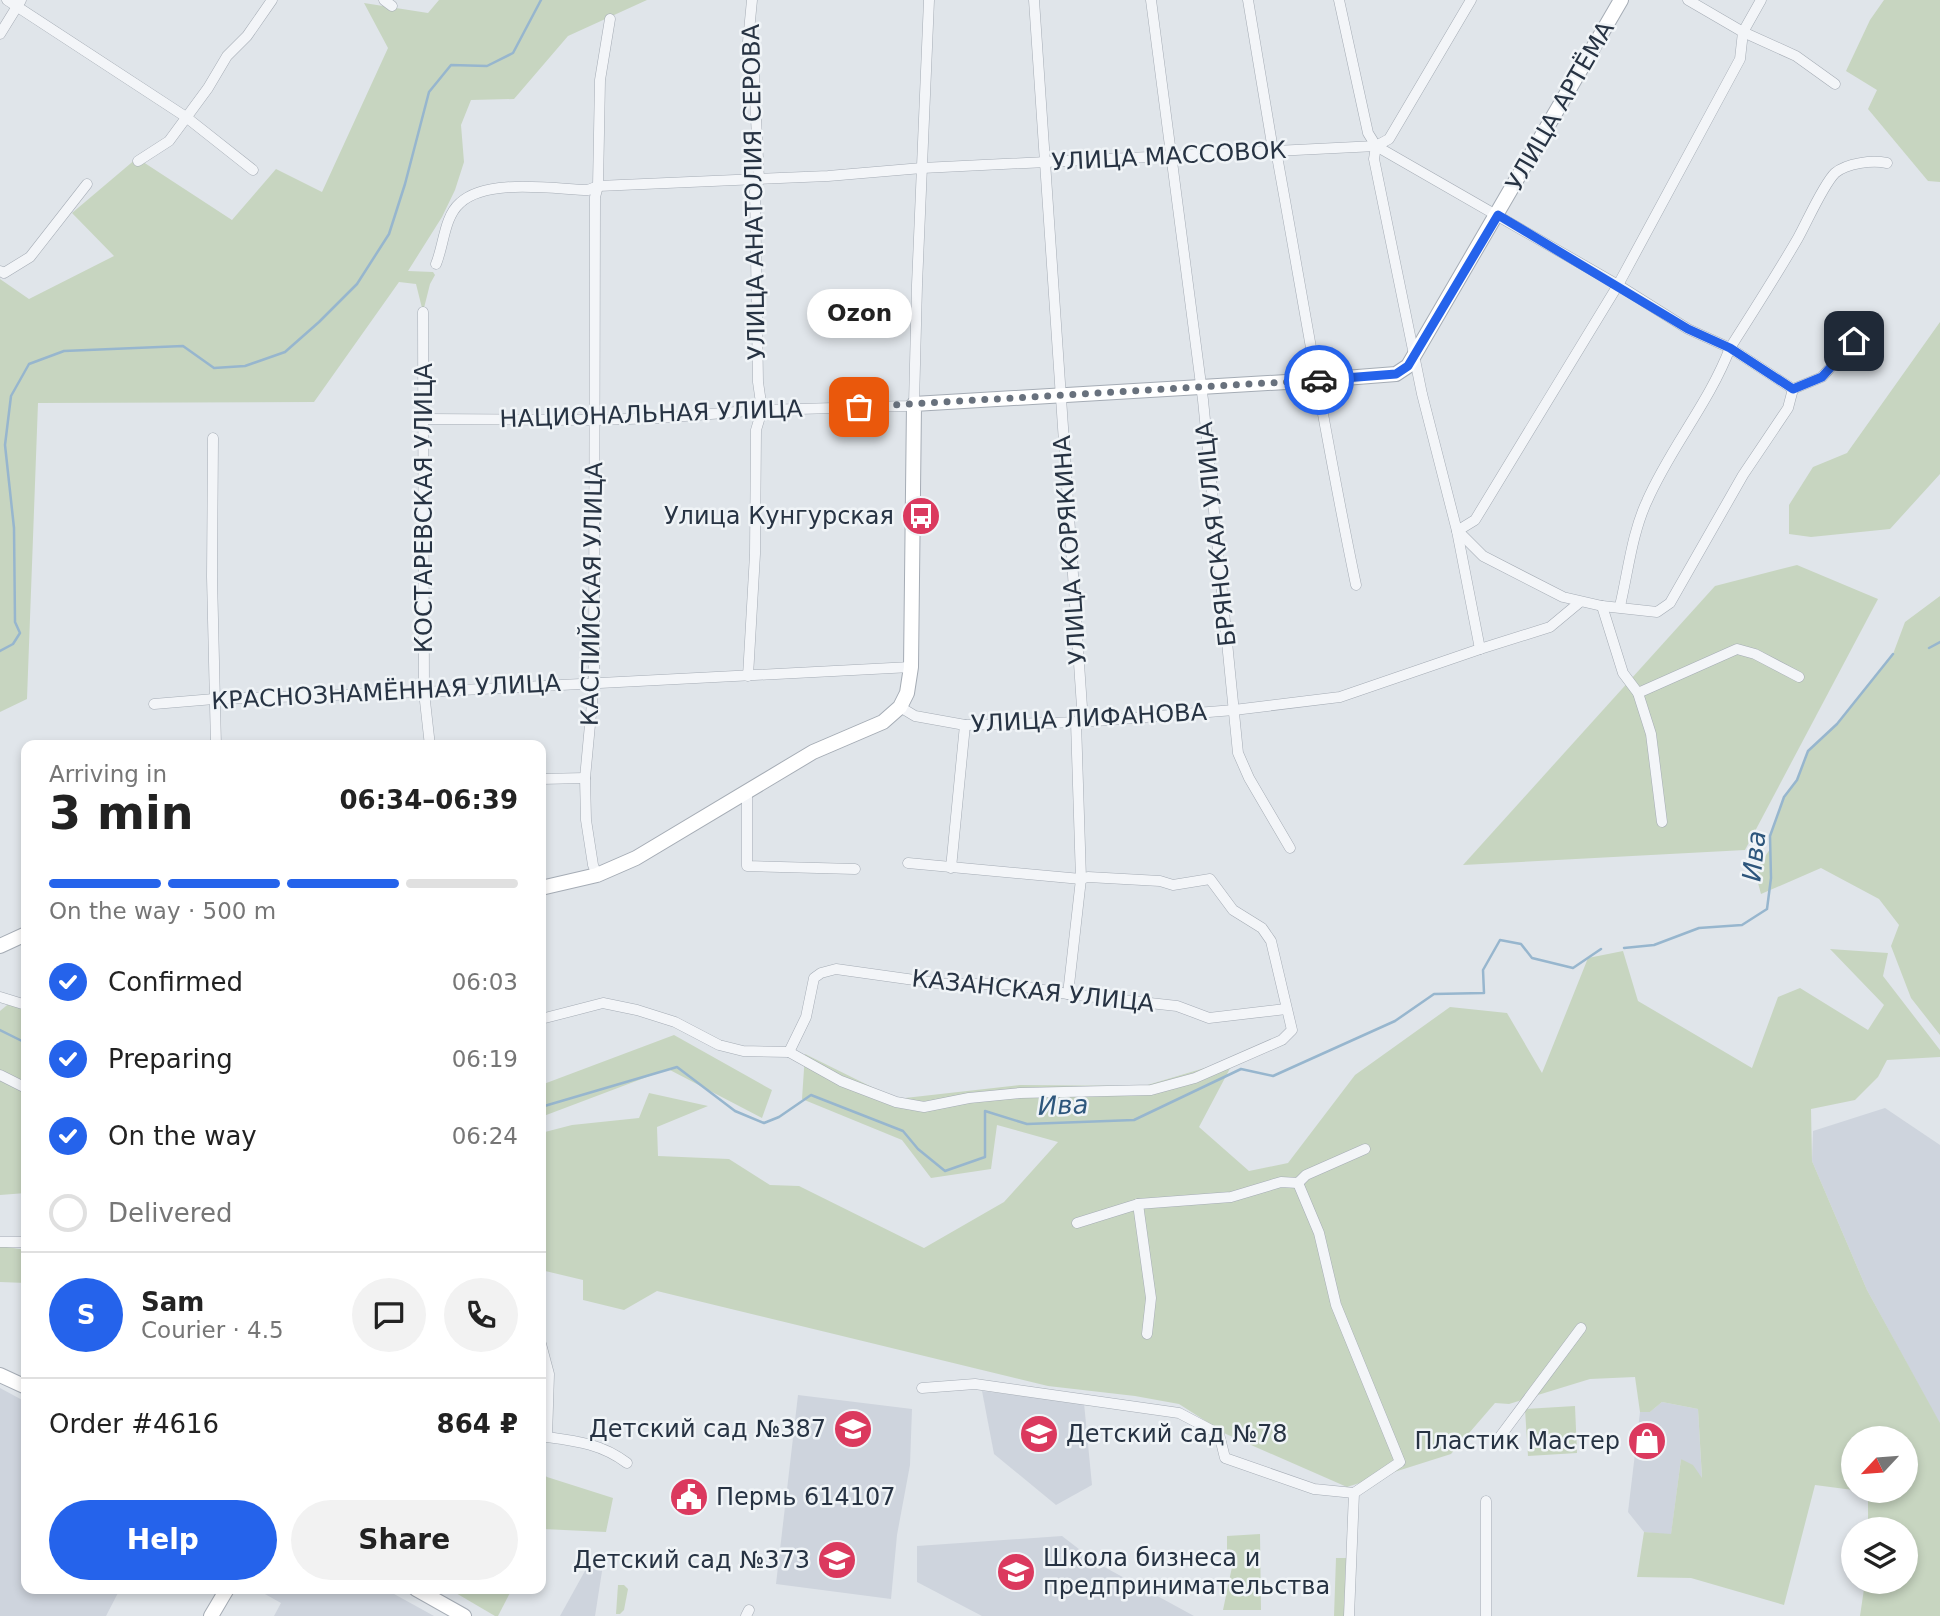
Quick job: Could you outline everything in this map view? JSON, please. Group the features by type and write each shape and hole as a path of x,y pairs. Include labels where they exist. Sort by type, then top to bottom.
{"street":[{"path":"7,0 19,3 186,117 253,170"},
{"path":"138,161 169,141 227,56 247,36 272,0"},
{"name":"УЛИЦА АНАТОЛИЯ СЕРОВА","path":"748,676 755,554 756,429 762,410 758,382 755,218 755,191 759,180 754,76 747,52 752,0"},
{"path":"546,887 597,875 636,858 813,752 883,722 900,707 907,693 911,667 914,404 929,0"},
{"name":"УЛИЦА КОРЯКИНА","path":"1034,0 1079,722 1081,878 1068,994"},
{"name":"БРЯНСКАЯ УЛИЦА","path":"1151,0 1201,389 1238,753 1249,778 1290,848"},
{"path":"1248,0 1273,150 1277,156 1318,380 1329,458 1356,585"},
{"path":"1339,0 1368,134 1376,146 1618,285 1688,329 1730,348 1793,389"},
{"path":"1376,146 1388,139 1471,0"},
{"name":"УЛИЦА АРТЁМА","path":"1415,357 1621,0"},
{"path":"1688,0 1743,32 1796,56 1835,84"},
{"path":"1457,531 1475,520 1618,285 1740,59 1743,32 1761,0"},
{"path":"0,33 19,3"},
{"name":"КАСПИЙСКАЯ УЛИЦА","path":"597,875 586,820 585,778 594,682 595,197 598,186 600,80 610,19"},
{"path":"1376,146 1374,159 1422,394 1457,531 1480,649"},
{"name":"УЛИЦА МАССОВОК","path":"436,264 447,224 459,203 481,191 503,188 588,190 598,186 759,180 922,168 1376,146"},
{"path":"1620,606 1645,504 1662,470 1723,368 1730,348 1836,173 1848,167 1874,161 1887,163"},
{"path":"2,272 30,257 87,184"},
{"name":"КОСТАРЕВСКАЯ УЛИЦА","path":"423,312 424,692 429,740"},
{"path":"1793,389 1822,377 1854,341"},
{"name":"НАЦИОНАЛЬНАЯ УЛИЦА","path":"425,419 659,418 762,410 1201,389 1396,374 1415,357"},
{"path":"1457,531 1483,556 1563,597 1602,606 1657,612 1670,603 1743,475 1788,408 1793,389"},
{"path":"213,438 216,740"},
{"name":"УЛИЦА ЛИФАНОВА","path":"900,707 915,716 965,724 1079,722 1234,710 1340,697 1550,627 1580,601"},
{"path":"1602,606 1623,673 1638,693 1651,734 1662,822"},
{"path":"1638,693 1737,649 1755,654 1800,677"},
{"name":"КРАСНОЗНАМЁННАЯ УЛИЦА","path":"154,704 911,667"},
{"path":"951,868 965,724"},
{"path":"546,779 585,778"},
{"path":"747,791 747,866 855,869"},
{"path":"546,1019 603,1003 637,1010 675,1022 719,1045 743,1051 789,1052 841,1081 896,1102 925,1107 969,1098 1020,1093 1151,1090 1195,1079 1282,1040 1293,1030 1271,941 1262,928 1233,910 1210,879 1173,884 908,863"},
{"path":"0,946 21,936"},
{"name":"КАЗАНСКАЯ УЛИЦА","path":"789,1052 806,1017 814,978 836,969 943,984 1007,984 1177,1006 1209,1018 1286,1009"},
{"path":"0,997 21,1003"},
{"path":"0,1075 21,1086"},
{"path":"1077,1223 1138,1203 1231,1197 1281,1182 1298,1183 1306,1175 1365,1149"},
{"path":"922,1388 975,1384 1179,1413 1219,1434 1225,1458 1314,1489 1354,1493 1400,1462 1336,1305 1319,1233 1298,1183"},
{"path":"1138,1203 1151,1298 1147,1334"},
{"path":"0,1242 21,1242"},
{"path":"1496,1442 1581,1328"},
{"path":"546,1363 549,1374 547,1437 586,1442 612,1451 627,1463"},
{"path":"0,1375 21,1385"},
{"path":"1349,1616 1354,1493"},
{"path":"1486,1501 1486,1616"},
{"path":"211,1616 224,1594"},
{"path":"425,1594 464,1616"}],"shaded area":[{"path":"1885,1108 1940,1145 1940,1424 1867,1290 1812,1161 1813,1131"},
{"path":"0,1388 21,1399 21,1594 117,1594 106,1616 0,1616"},
{"name":"Детский сад №78","path":"982,1391 1084,1403 1092,1485 1056,1505 994,1454"},
{"path":"798,1395 912,1409 910,1465 897,1535 891,1599 776,1584"},
{"path":"1662,1402 1698,1409 1702,1480 1681,1459 1671,1535 1644,1532 1628,1512 1640,1412 1650,1412"},
{"name":"Школа бизнеса и предпринимательства","path":"1062,1536 1097,1563 1194,1616 982,1616 917,1582 917,1546"},
{"path":"591,1560 603,1565 595,1616 560,1616"},
{"path":"265,1594 394,1594 434,1616 274,1616 281,1603"}],"green space":[{"path":"439,0 647,0 568,36 514,99 471,100 461,125 464,162 455,190 442,217 408,271 433,272 435,275 423,312 416,284 399,282 314,402 38,403 27,699 0,712 0,279 29,299 114,256 72,213 137,158 232,220 276,169 322,192 388,48 364,3 428,13"},
{"path":"1884,0 1940,0 1940,182 1928,181 1868,109 1877,90 1846,71 1870,20"},
{"path":"1940,322 1940,474 1890,529 1811,537 1789,534 1789,505 1813,467 1847,453"},
{"path":"1797,565 1878,599 1745,850 1463,865 1715,586"},
{"path":"1940,596 1940,1035 1911,998 1891,946 1899,925 1879,899 1821,868 1761,894 1755,872 1770,849 1770,836 1784,797 1797,780 1808,751 1838,724 1893,654 1905,622"},
{"path":"1830,949 1888,953 1883,976 1940,1050 1940,1057 1887,1060 1878,1077 1855,1100 1811,1109 1812,1161 1867,1290 1940,1423 1940,1616 1860,1616 1863,1594 1918,1594 1918,1517 1868,1517 1868,1503 1918,1503 1918,1426 1841,1426 1841,1488 1815,1485 1784,1605 1691,1578 1637,1577 1644,1532 1671,1534 1681,1459 1693,1465 1702,1478 1698,1409 1662,1402 1650,1412 1640,1412 1635,1377 1590,1379 1509,1404 1495,1403 1451,1454 1347,1487 1226,1434 1179,1404 1048,1386 657,1291 624,1310 583,1300 583,1280 546,1271 546,1132 572,1125 639,1118 649,1093 708,1106 657,1127 658,1156 729,1159 770,1185 799,1186 924,1248 1004,1202 1058,1142 997,1125 991,1169 931,1178 902,1140 802,1099 805,1054 896,1099 1020,1085 1144,1086 1235,1059 1199,1127 1249,1171 1288,1163 1355,1075 1450,1007 1507,1013 1542,1073 1588,958 1623,951 1638,1001 1752,1068 1778,997 1800,988 1868,1030 1884,1005"},
{"path":"12,1001 21,1004 21,1193 0,1195 0,1011"},
{"path":"674,1035 772,1090 762,1118 668,1069 546,1115 546,1083"},
{"path":"0,1246 21,1249 21,1283 0,1282"},
{"path":"1575,1406 1577,1453 1528,1456 1525,1409"},
{"path":"546,1476 613,1498 606,1532 546,1529"},
{"path":"1260,1534 1261,1610 1223,1610 1232,1567 1227,1566 1227,1536"},
{"path":"1336,1558 1346,1558 1344,1616 1334,1616"},
{"path":"618,1585 624,1585 628,1589 624,1610 616,1614"},
{"path":"458,1594 509,1594 498,1616"}],"waterway":[{"path":"0,651 13,644 20,633 15,622 14,528 5,445 11,396 29,364 64,351 183,346 214,368 245,366 285,352 357,284 389,234 429,92 451,65 487,66 513,53 541,0"},
{"name":"Ива","path":"1929,648 1940,642"},
{"name":"Ива","path":"1624,948 1654,945 1699,928 1742,925 1767,909 1771,878 1770,836 1784,797 1797,780 1808,751 1837,724 1893,654"},
{"name":"Ива","path":"546,1106 677,1067 735,1111 764,1123 779,1117 811,1095 903,1131 918,1149 945,1171 985,1157 985,1111 1027,1124 1134,1120 1241,1069 1273,1076 1395,1021 1434,994 1484,993 1483,970 1500,940 1521,944 1532,958 1573,968 1601,949"},
{"name":"Ива","path":"0,1030 21,1040"}],"way so far":[{"path":"859,407 1319,380"}],"place":[{"name":"Ozon","path":"859,407"},
{"name":"Улица Кунгурская","path":"921,516"},
{"name":"Детский сад №387","path":"853,1429"},
{"name":"Детский сад №78","path":"1039,1434"},
{"name":"Пластик Мастер","path":"1647,1441"},
{"name":"Пермь 614107","path":"689,1497"},
{"name":"Детский сад №373","path":"837,1560"},
{"name":"Школа бизнеса и предпринимательства","path":"1016,1572"}],"route":[{"path":"1319,380 1396,374 1408,366 1498,215 1688,329 1730,348 1793,389 1822,377 1854,341"}]}
